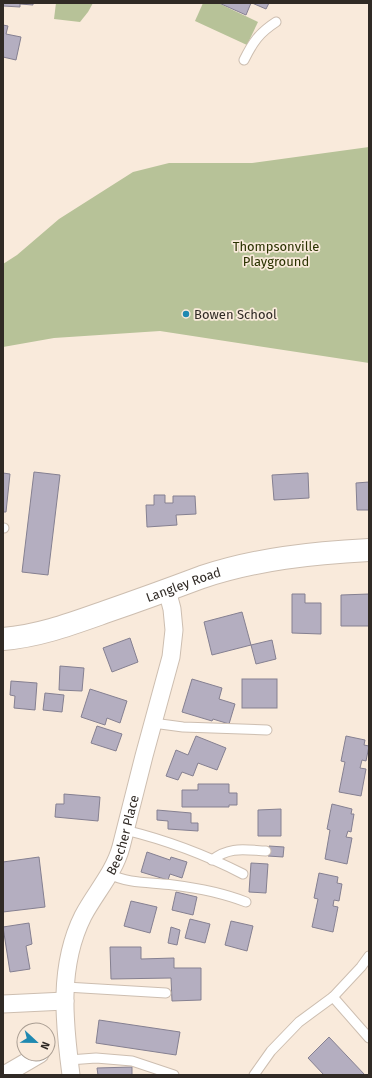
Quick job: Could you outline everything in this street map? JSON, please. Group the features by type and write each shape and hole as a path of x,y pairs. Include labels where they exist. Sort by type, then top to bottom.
{"street":[{"name":"Langley Road","path":"3,639 55,630 166,590 222,572 282,558 369,550"},
{"name":"Beecher Place","path":"69,1060 65,994 68,962 74,936 88,906 109,874 119,855 168,670 174,630 173,618 166,590"},
{"path":"3,1004 65,994"},
{"path":"56,1054 69,1060"},
{"path":"4,1075 26,1062"}],"lane":[{"path":"244,60 255,40 265,29 276,22"},
{"path":"153,723 183,727 267,730"},
{"path":"125,830 147,836 212,860 243,874"},
{"path":"212,860 228,851 239,850 266,852"},
{"path":"109,874 123,879 183,886 225,895 246,902"},
{"path":"254,1075 271,1051 299,1022 333,997 361,967 369,956"},
{"path":"65,994 166,994"},
{"path":"333,997 369,1038"},
{"path":"69,1060 96,1058 132,1061 174,1075"}],"green space":[{"path":"56,3 93,3 80,22 54,19"},
{"path":"203,3 218,3 258,22 247,45 195,21"},
{"name":"Thompsonville Playground","path":"369,147 369,363 160,331 54,338 3,347 3,264 17,255 59,219 133,172 169,163 252,163"}],"building":[{"path":"3,3 33,3 33,5 20,4 20,7 3,6"},
{"path":"219,3 251,3 246,15"},
{"path":"252,3 269,3 266,9"},
{"path":"3,25 8,26 6,34 21,37 16,60 3,57"},
{"path":"34,472 60,475 48,575 22,572"},
{"path":"3,473 10,474 6,512 3,512"},
{"path":"308,473 309,498 274,500 272,475"},
{"path":"369,482 369,510 357,510 356,483"},
{"path":"154,495 165,495 165,503 173,503 173,496 195,496 196,514 176,515 177,525 147,527 146,505 154,505"},
{"path":"292,594 305,594 305,603 321,603 321,634 292,633"},
{"path":"369,594 369,626 341,626 341,595"},
{"path":"242,612 251,645 212,655 204,622"},
{"path":"130,638 138,662 112,672 103,648"},
{"path":"272,640 276,659 256,664 251,645"},
{"path":"60,666 84,668 82,691 59,690"},
{"path":"192,679 222,688 219,699 235,704 229,724 213,719 212,721 182,712"},
{"path":"242,679 277,679 277,708 242,708"},
{"path":"11,681 37,683 35,710 14,708 15,696 10,695"},
{"path":"90,689 127,701 120,723 107,718 105,725 81,717"},
{"path":"45,693 64,695 62,712 43,710"},
{"path":"97,726 122,734 116,751 91,743"},
{"path":"196,736 226,748 217,770 198,763 193,776 182,772 178,780 166,776 176,750 188,755"},
{"path":"346,736 365,740 364,745 369,746 366,761 362,760 360,768 366,769 361,796 339,792 345,762 341,761"},
{"path":"198,784 229,784 229,793 237,793 237,805 229,805 229,807 182,807 182,790 198,790"},
{"path":"64,794 100,797 98,821 55,817 56,804 64,804"},
{"path":"332,804 352,809 351,814 354,814 351,832 348,831 346,837 352,838 347,864 325,859 330,830 327,829"},
{"path":"281,809 281,836 258,836 258,810"},
{"path":"157,810 191,813 191,823 198,823 198,831 168,829 168,821 157,820"},
{"path":"269,846 284,847 283,857 268,856"},
{"path":"147,852 170,860 171,857 187,862 182,878 170,874 168,880 141,872"},
{"path":"39,857 45,907 3,912 3,862"},
{"path":"251,863 268,864 266,893 249,892"},
{"path":"319,873 338,877 337,883 342,884 339,901 334,900 333,906 338,907 333,932 312,927 318,899 314,898"},
{"path":"176,892 197,897 193,915 172,910"},
{"path":"131,901 157,907 150,933 124,926"},
{"path":"190,919 210,924 205,943 185,938"},
{"path":"231,921 253,926 247,951 225,945"},
{"path":"29,923 32,944 26,946 30,969 10,972 3,927"},
{"path":"171,927 180,930 177,945 168,943"},
{"path":"110,947 141,947 141,959 174,958 174,968 201,968 201,1000 172,1001 171,978 111,979"},
{"path":"99,1020 180,1032 176,1055 96,1043"},
{"path":"329,1037 365,1075 324,1075 308,1058"},
{"path":"132,1067 132,1075 98,1075 97,1068"}],"place":[{"name":"Bowen School","path":"186,314"}]}
